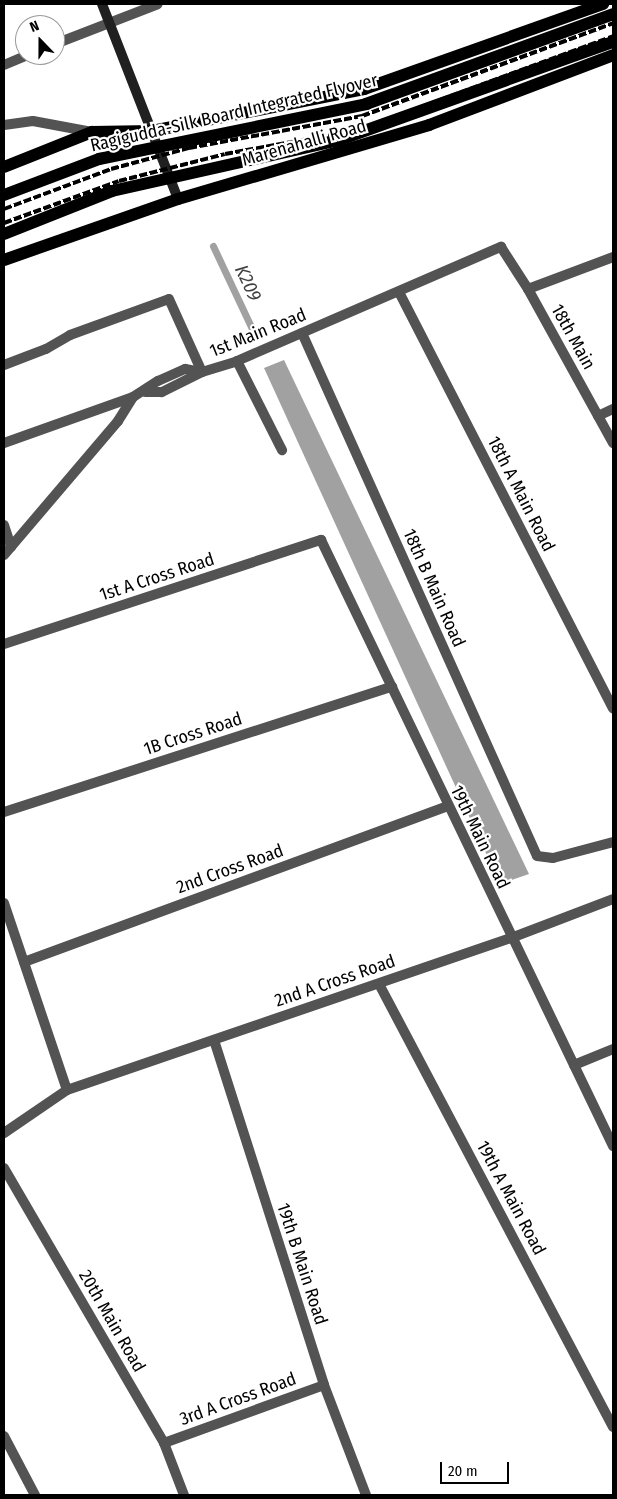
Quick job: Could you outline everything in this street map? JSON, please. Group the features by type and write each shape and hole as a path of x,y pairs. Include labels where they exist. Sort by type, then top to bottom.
{"main road":[{"path":"102,4 178,199"},
{"name":"Marenahalli Road","path":"4,167 92,132 152,131 364,89 603,4"},
{"name":"Ragigudda-Silk Board Integrated Flyover","path":"4,195 98,159 366,104 613,14"},
{"path":"4,234 112,192 339,140 613,42"},
{"name":"Marenahalli Road","path":"4,260 178,199 428,125 613,55"}],"street":[{"path":"65,40 158,4"},
{"path":"4,125 33,121 92,132"},
{"name":"18th Main","path":"501,248 528,289 613,443"},
{"name":"1st Main Road","path":"4,443 134,397 145,392 158,381 185,369 202,372 237,362 302,333 400,294 501,248"},
{"path":"528,289 613,257"},
{"name":"18th A Main Road","path":"400,294 613,709"},
{"path":"4,365 46,349 70,335 169,299 202,372"},
{"name":"18th B Main Road","path":"302,333 537,856 553,858 613,842"},
{"path":"237,362 282,450"},
{"path":"7,551 118,422 134,397"},
{"path":"598,416 613,409"},
{"path":"4,525 7,551"},
{"name":"1st A Cross Road","path":"4,644 321,540"},
{"name":"19th Main Road","path":"321,540 447,806 613,1146"},
{"name":"1B Cross Road","path":"4,812 392,687"},
{"name":"2nd Cross Road","path":"24,962 447,806"},
{"name":"2nd A Cross Road","path":"67,1090 511,938 613,899"},
{"path":"4,903 67,1090 4,1133"},
{"name":"19th A Main Road","path":"379,984 613,1427"},
{"name":"19th B Main Road","path":"214,1040 324,1385 366,1495"},
{"path":"574,1065 613,1049"},
{"name":"20th Main Road","path":"4,1168 164,1443 184,1495"},
{"name":"3rd A Cross Road","path":"164,1443 324,1385"},
{"path":"4,1436 35,1495"}],"shaded area":[{"path":"284,360 529,874 500,884 264,368"}],"waterway":[{"name":"K209","path":"213,246 254,333"}],"railway":[{"path":"4,209 111,169 189,148 362,116 613,23"},
{"path":"4,223 119,181 225,154 362,129 613,36"}]}
